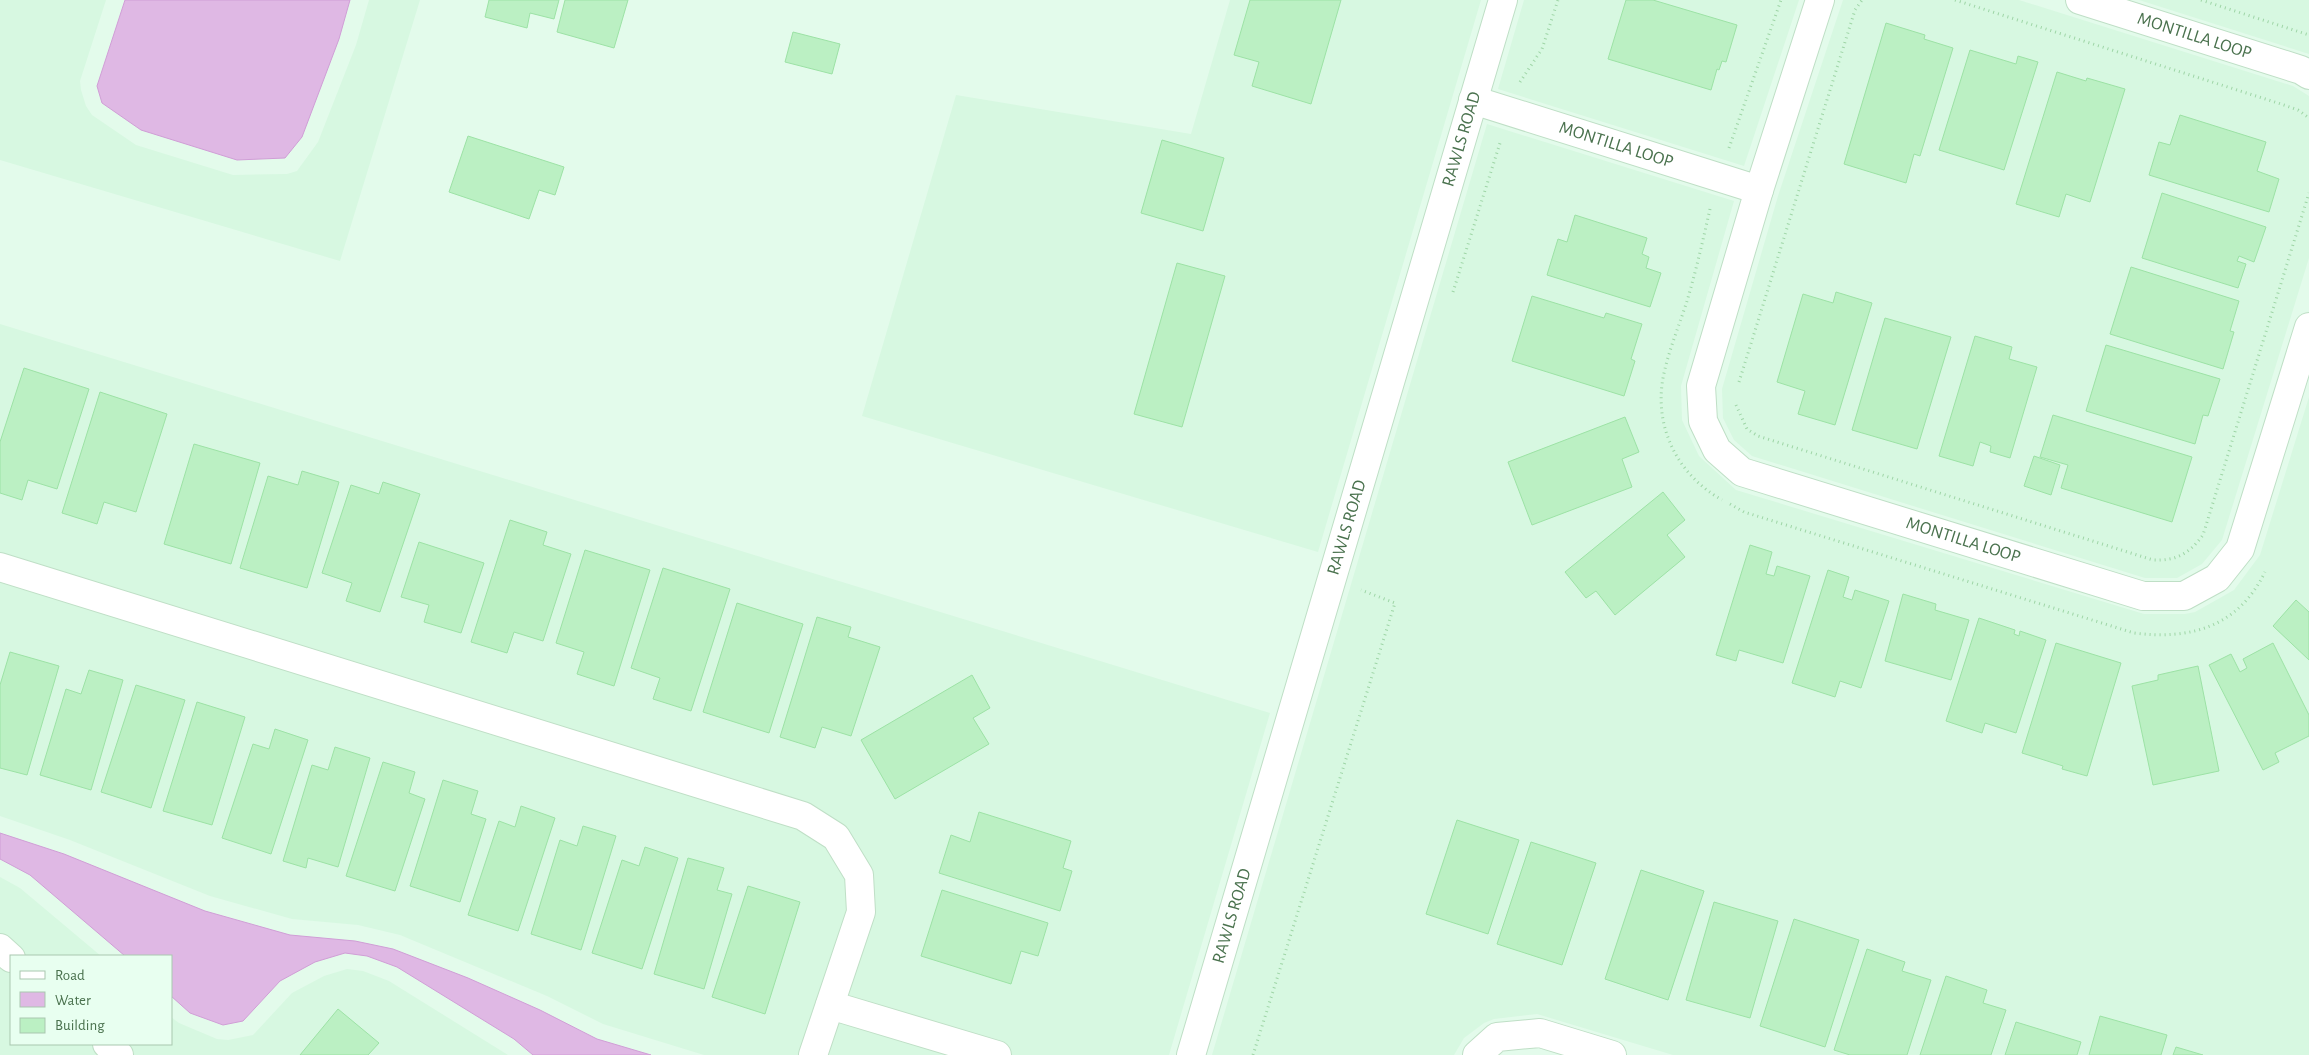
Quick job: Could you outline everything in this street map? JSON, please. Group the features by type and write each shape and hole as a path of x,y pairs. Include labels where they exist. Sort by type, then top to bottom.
{"street":[{"name":"RAWLS ROAD","path":"1190,1055 1503,0"},
{"name":"MONTILLA LOOP","path":"1820,0 1759,190 1701,386 1703,421 1717,450 1742,472 2143,596 2184,596 2217,578 2240,548 2309,327"},
{"name":"MONTILLA LOOP","path":"2080,0 2309,74"},
{"name":"MONTILLA LOOP","path":"1473,100 1759,190"},
{"path":"0,567 803,816 836,837 859,875 861,912 813,1055"},
{"path":"0,948 10,957"},
{"path":"830,1005 997,1055"},
{"path":"1477,1055 1497,1037 1540,1032 1612,1055"},
{"path":"107,1045 119,1055"}],"path":[{"path":"1451,297 1509,111 1522,76 1542,49 1558,0"},
{"path":"1670,443 1661,407 1663,378 1690,288 1717,177 1735,134 1781,0"},
{"path":"1736,391 1855,10 1862,0"},
{"path":"1955,0 2281,104 2298,110 2309,118"},
{"path":"2201,0 2309,35"},
{"path":"1736,398 1736,405 1747,429 1758,436 2153,560 2169,560 2183,556 2194,548 2203,535 2309,193"},
{"path":"1253,1055 1395,603 1357,589"}],"shaded area":[{"path":"0,0 106,0 80,81 86,106 92,115 136,145 233,175 287,174 297,171 318,142 356,45 369,0 420,0 340,261 0,160"},
{"path":"1230,0 1481,0 1318,552 862,416 956,95 1191,134"},
{"path":"1524,0 1799,0 1744,166 1498,89"},
{"path":"1843,0 2019,0 2293,86 2309,96 2309,258 2222,540 2202,564 2177,578 2145,578 1752,456 1734,440 1723,418 1722,389 1778,196"},
{"path":"2139,0 2309,0 2309,54"},
{"path":"1487,124 1734,201 1681,386 1682,420 1699,456 1736,490 2144,614 2185,614 2195,612 2234,590 2260,555 2309,397 2309,1055 1673,1055 1537,1014 1494,1019 1484,1023 1464,1038 1454,1055 1212,1055"},
{"path":"0,324 1270,713 1169,1055 704,1055 603,1024 547,996 400,935 358,925 292,919 210,896 70,840 0,816"},
{"path":"0,877 20,888 100,955 10,955 10,1045 172,1045 172,1018 179,1023 217,1039 228,1040 253,1035 292,993 324,976 347,969 363,971 389,981 508,1055 0,1055"}],"water":[{"path":"125,0 350,0 339,39 302,137 285,158 237,160 141,130 102,103 97,86"},
{"path":"0,833 64,854 205,911 290,935 355,941 393,949 468,978 540,1010 597,1039 651,1055 533,1055 514,1039 397,967 367,956 345,953 315,962 280,981 243,1021 223,1025 190,1013 172,997 172,955 124,955 30,875 0,859"}],"building":[{"path":"489,0 559,0 554,19 530,13 527,28 485,17"},
{"path":"565,0 628,0 614,48 557,32"},
{"path":"1250,0 1341,0 1311,104 1252,86 1259,62 1234,55"},
{"path":"1626,0 1653,0 1737,25 1726,62 1722,61 1719,70 1717,69 1711,90 1608,59"},
{"path":"1886,23 1925,35 1924,39 1953,48 1920,156 1914,154 1906,183 1844,164"},
{"path":"793,32 840,44 832,74 785,62"},
{"path":"1970,50 2016,64 2018,56 2038,62 2004,170 1939,150"},
{"path":"2057,72 2086,81 2087,78 2125,89 2090,202 2066,194 2059,217 2016,204"},
{"path":"2180,115 2266,142 2257,171 2279,179 2269,212 2149,175 2159,142 2170,145"},
{"path":"468,136 564,167 555,195 539,190 529,219 449,192"},
{"path":"1162,140 1224,158 1203,231 1141,213"},
{"path":"2162,193 2266,227 2254,262 2239,256 2237,261 2246,264 2238,288 2142,258"},
{"path":"1575,215 1647,238 1642,254 1649,257 1646,268 1661,273 1650,307 1547,275 1558,239 1567,242"},
{"path":"1177,263 1225,276 1182,427 1134,414"},
{"path":"2131,267 2239,301 2230,331 2234,332 2223,369 2110,334"},
{"path":"1836,292 1872,303 1835,425 1798,414 1805,391 1777,382 1803,294 1833,303"},
{"path":"1532,296 1604,318 1606,313 1642,324 1631,359 1635,361 1624,396 1512,361"},
{"path":"1885,318 1951,337 1917,449 1852,430"},
{"path":"1975,336 2012,347 2009,359 2037,367 2010,458 1990,452 1991,446 1980,442 1973,466 1939,456"},
{"path":"2106,345 2220,379 2208,416 2203,415 2195,444 2086,411"},
{"path":"24,368 89,389 57,489 28,480 22,500 0,493 0,442"},
{"path":"100,392 167,414 136,512 104,502 97,524 62,513"},
{"path":"2053,415 2192,457 2172,522 2061,488 2068,465 2040,457"},
{"path":"1625,417 1639,452 1622,459 1632,487 1532,525 1508,462"},
{"path":"194,444 260,463 231,564 164,544"},
{"path":"2034,456 2060,465 2051,495 2024,486"},
{"path":"302,471 339,482 307,588 240,568 268,476 298,485"},
{"path":"383,482 420,494 380,612 346,601 352,583 322,573 351,485 379,494"},
{"path":"1663,492 1685,520 1667,535 1685,557 1615,615 1596,591 1586,598 1565,572"},
{"path":"510,520 547,532 543,545 571,554 543,641 514,632 507,653 471,642"},
{"path":"419,542 484,563 461,633 424,622 429,605 401,597"},
{"path":"1750,545 1772,552 1766,574 1774,576 1777,566 1810,576 1783,663 1739,650 1736,661 1716,655"},
{"path":"585,550 650,570 614,686 577,674 584,652 556,643"},
{"path":"663,568 730,589 691,711 653,699 660,678 631,668"},
{"path":"1828,570 1849,577 1843,597 1852,600 1855,590 1889,601 1861,688 1840,681 1835,697 1792,683"},
{"path":"1903,594 1936,604 1935,610 1969,620 1951,680 1885,661"},
{"path":"2296,600 2309,612 2309,660 2273,626"},
{"path":"737,603 803,624 769,733 703,712"},
{"path":"817,617 851,627 848,637 880,647 851,736 822,727 815,748 780,737"},
{"path":"1979,618 2015,630 2014,634 2019,636 2020,631 2046,640 2016,733 1985,723 1982,733 1946,721"},
{"path":"2056,643 2121,663 2087,776 2062,769 2063,766 2022,753"},
{"path":"2273,643 2309,715 2309,736 2275,753 2279,762 2263,770 2209,665 2231,654 2240,672 2247,668 2243,659"},
{"path":"10,652 59,666 27,775 0,768 0,685"},
{"path":"2198,666 2219,771 2153,785 2132,686 2158,680 2158,675"},
{"path":"89,670 123,680 91,790 40,775 66,689 81,694"},
{"path":"972,675 990,708 973,718 989,744 895,799 861,740"},
{"path":"136,685 185,700 151,808 101,792"},
{"path":"197,702 245,717 212,825 163,811"},
{"path":"275,729 308,740 271,854 222,838 253,744 269,749"},
{"path":"335,747 370,758 338,867 308,858 306,868 283,861 312,765 328,770"},
{"path":"383,762 415,772 409,793 425,799 395,891 346,876"},
{"path":"443,780 478,791 471,814 486,819 460,902 410,886"},
{"path":"521,806 555,818 518,931 468,915 499,821 515,827"},
{"path":"979,812 1071,841 1063,868 1072,871 1060,911 939,873 951,835 970,842"},
{"path":"1457,820 1519,840 1488,934 1426,914"},
{"path":"583,826 616,836 581,950 531,934 560,840 577,846"},
{"path":"1531,842 1596,863 1562,965 1497,944"},
{"path":"645,847 678,858 642,969 592,953 622,860 639,866"},
{"path":"688,858 724,868 717,890 732,894 704,989 654,974"},
{"path":"1641,870 1704,891 1668,1000 1605,979"},
{"path":"748,886 800,902 765,1014 712,997"},
{"path":"942,890 1048,923 1038,956 1021,951 1011,984 921,956"},
{"path":"1714,902 1778,921 1750,1018 1686,1000"},
{"path":"1794,919 1859,940 1825,1047 1760,1026"},
{"path":"1867,949 1905,962 1902,971 1931,980 1907,1055 1850,1055 1834,1050"},
{"path":"1946,976 1987,990 1983,1003 2006,1010 1991,1055 1920,1055"},
{"path":"338,1009 379,1043 368,1055 300,1055"},
{"path":"2100,1016 2167,1035 2161,1055 2089,1055"},
{"path":"2016,1022 2081,1042 2077,1055 2005,1055"},
{"path":"2176,1047 2203,1055 2173,1055"}]}
